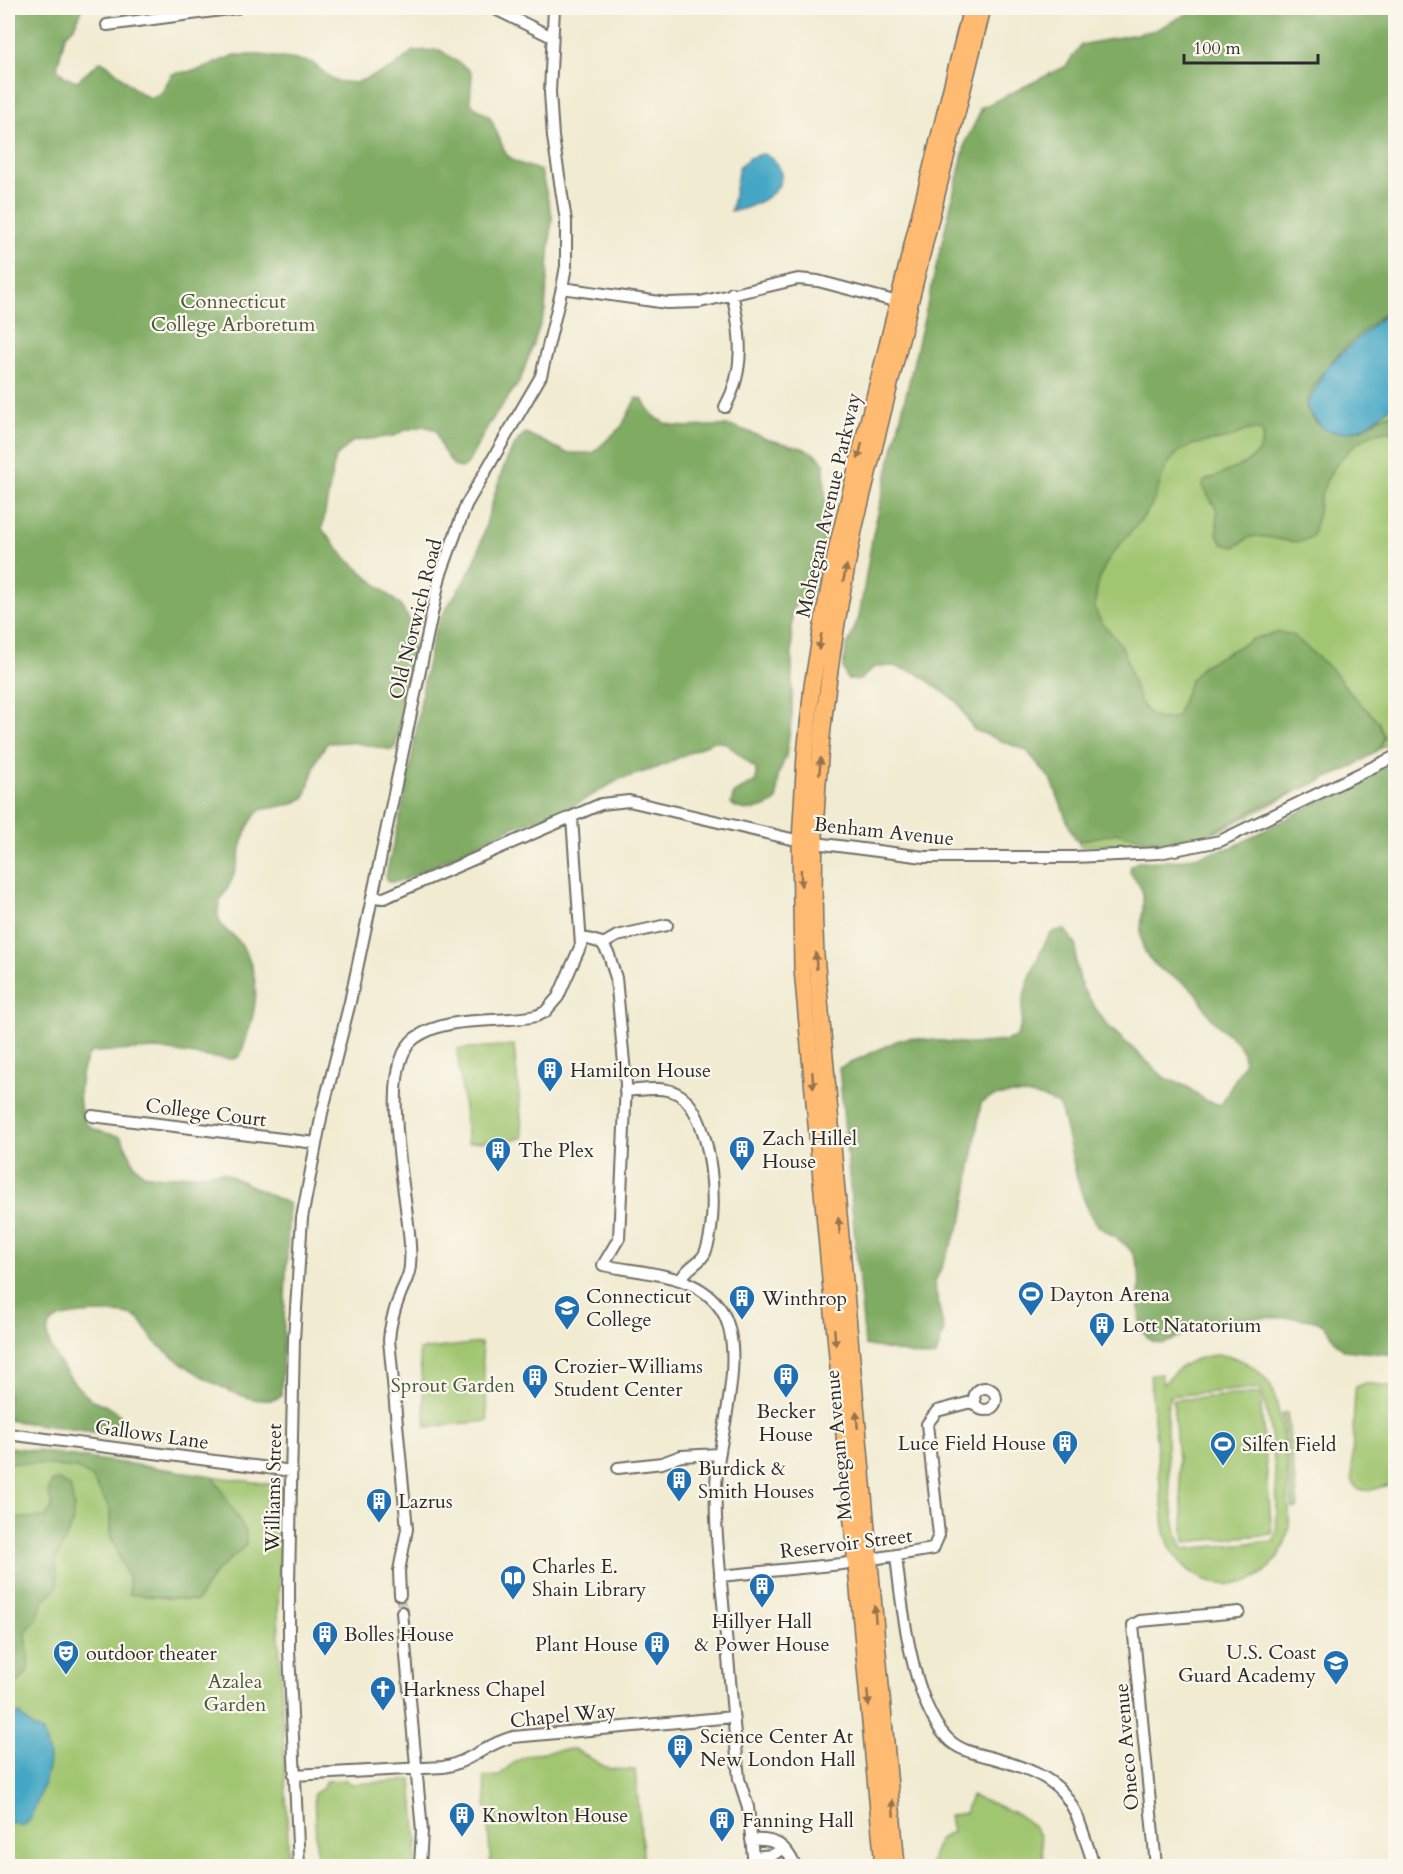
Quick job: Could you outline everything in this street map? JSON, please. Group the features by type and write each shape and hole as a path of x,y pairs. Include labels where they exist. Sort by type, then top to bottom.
{"highway":[{"name":"Mohegan Avenue Parkway","path":"814,1020 802,969 800,841 812,686 838,542 971,8"},
{"name":"Mohegan Avenue Parkway","path":"814,1020 816,844 824,713 840,598 855,526 983,8"},
{"name":"Mohegan Avenue","path":"814,1020 863,1560 897,1866"},
{"name":"Mohegan Avenue","path":"863,1560 883,1866"}],"street":[{"path":"108,25 237,8"},
{"path":"493,8 552,37"},
{"name":"Old Norwich Road","path":"322,1113 350,1002 440,576 466,505 541,376 562,288 567,249 553,137 550,92 554,8"},
{"path":"562,288 667,303 700,302 798,279 818,281 898,302"},
{"path":"724,407 732,393 739,366 741,333 732,293"},
{"name":"Benham Avenue","path":"372,897 384,898 601,804 629,801 800,841 924,857 1074,857 1159,853 1220,841 1395,756"},
{"path":"400,1594 399,1571 407,1528 388,1340 394,1310 411,1263 396,1133 399,1074 409,1043 422,1034 448,1025 525,1018 543,1013 554,1003 565,985 581,945 572,818"},
{"path":"603,944 617,936 667,925"},
{"path":"581,937 603,944 613,965 619,995 626,1091 619,1238 603,1265 681,1280 700,1289 715,1302 727,1325 733,1378 719,1454 716,1516 739,1779 748,1806 753,1862 773,1855 783,1848"},
{"path":"626,1091 662,1090 677,1093 692,1107 705,1138 712,1221 704,1256 686,1271 681,1280"},
{"name":"Williams Street","path":"298,1866 289,1650 298,1270 302,1218 322,1113"},
{"name":"College Court","path":"92,1116 316,1143"},
{"name":"Reservoir Street","path":"720,1576 929,1551 938,1541 926,1430 929,1419 937,1410 975,1401"},
{"name":"Gallows Lane","path":"8,1434 292,1471"},
{"path":"618,1468 662,1463 681,1456 719,1454"},
{"path":"896,1555 906,1632 923,1694 935,1722 947,1739 963,1750 1040,1773 1060,1788 1074,1806 1094,1866"},
{"path":"402,1612 422,1831 420,1866"},
{"name":"Oneco Avenue","path":"1156,1866 1134,1623 1239,1612"},
{"name":"Chapel Way","path":"294,1775 416,1769 456,1764 494,1743 513,1737 733,1717"},
{"path":"751,1840 772,1839 789,1851 795,1866"}],"green space":[{"name":"Connecticut College Arboretum","path":"8,8 83,8 74,27 65,36 57,68 65,77 77,81 101,61 137,91 152,98 162,92 172,74 198,70 235,55 261,55 311,62 335,81 355,83 393,68 413,51 440,50 469,70 472,76 470,101 473,106 490,117 506,154 516,162 541,171 552,216 545,311 520,381 489,424 467,465 461,468 454,466 442,449 436,430 424,426 405,430 394,436 353,441 335,458 322,529 346,558 399,604 413,625 413,650 396,745 392,750 351,742 327,743 317,759 305,797 293,804 260,810 245,833 233,877 218,908 220,923 240,943 253,971 255,999 253,1013 240,1056 234,1059 214,1058 158,1049 92,1052 87,1058 81,1075 80,1107 86,1123 98,1130 121,1137 135,1165 143,1174 162,1177 222,1172 289,1204 281,1396 268,1400 252,1399 216,1384 166,1352 133,1316 92,1313 68,1316 50,1325 48,1334 54,1353 86,1395 116,1412 124,1420 99,1433 8,1420"},
{"path":"1198,8 1395,8 1395,305 1356,337 1329,364 1310,393 1306,407 1317,424 1343,431 1363,428 1381,417 1395,413 1395,431 1370,436 1359,442 1339,461 1321,495 1312,536 1298,542 1259,536 1251,537 1235,547 1223,544 1217,534 1217,510 1203,487 1204,481 1233,470 1251,459 1258,452 1262,443 1263,432 1254,429 1229,438 1195,444 1183,449 1167,466 1151,506 1108,560 1098,586 1096,610 1101,622 1123,649 1138,698 1153,716 1163,719 1177,716 1190,681 1202,666 1253,639 1280,632 1293,635 1335,673 1351,694 1378,721 1384,737 1380,748 1353,767 1261,806 1205,836 1168,843 1117,833 1080,841 1075,838 1069,826 1052,781 1027,751 974,730 957,702 917,673 893,666 874,667 860,680 847,679 843,668 846,649 859,617 873,534 966,141 983,107 1066,66 1081,45 1156,30"},
{"path":"1395,8 1395,741 1219,831 1180,840 1080,846 1053,777 880,512 980,108 1067,71"},
{"path":"636,398 642,399 650,411 668,424 737,428 766,439 805,449 819,457 824,463 826,534 814,589 796,604 792,611 792,715 786,756 778,775 777,800 754,810 742,809 731,804 734,793 756,781 756,769 726,743 714,741 657,768 620,779 570,808 514,827 402,881 389,882 386,877 406,791 434,635 442,616 474,563 509,455 517,441 526,433 567,453 593,453 622,426"},
{"path":"1383,768 1396,771 1395,1355 1344,1350 1320,1323 1298,1318 1245,1318 1214,1321 1199,1325 1163,1344 1151,1341 1145,1334 1139,1315 1138,1266 1129,1248 1102,1229 1090,1214 1076,1175 1060,1108 1045,1098 1022,1094 998,1096 981,1103 963,1218 934,1284 944,1330 936,1356 925,1357 865,1345 839,1068 899,1040 911,1038 973,1044 1005,1041 1016,1037 1019,1032 1026,990 1038,957 1049,936 1058,930 1065,930 1076,945 1076,964 1082,988 1107,1025 1165,1078 1188,1087 1204,1100 1221,1105 1243,1065 1242,1050 1211,1018 1194,991 1159,968 1149,958 1141,935 1142,891 1130,872 1131,866 1137,862 1182,860 1233,847"},
{"path":"514,1045 523,1138 468,1143 457,1049"},
{"name":"Sprout Garden","path":"481,1343 488,1421 426,1427 419,1350"},
{"path":"1212,1355 1242,1361 1261,1373 1270,1385 1282,1431 1287,1474 1289,1525 1281,1552 1265,1571 1248,1581 1230,1584 1212,1582 1196,1575 1181,1563 1170,1547 1164,1527 1150,1375 1161,1374 1163,1385 1188,1362","holes":["1259,1388 1264,1400 1272,1439 1276,1487 1277,1510 1274,1541 1183,1549 1178,1537 1171,1497 1167,1449 1170,1396"]},
{"path":"1364,1383 1395,1387 1395,1483 1371,1490 1359,1490 1353,1483 1352,1477 1355,1393 1356,1387"},
{"name":"Silfen Field","path":"1260,1393 1272,1534 1185,1542 1173,1400"},
{"path":"1287,1413 1298,1508 1293,1509 1282,1414"},
{"name":"Azalea Garden","path":"8,1447 282,1486 278,1611 289,1866 8,1866"},
{"path":"8,1447 213,1476 246,1532 246,1545 215,1573 197,1601 129,1594 129,1581 110,1534 110,1510 92,1478 78,1469 41,1464 8,1463"},
{"path":"58,1480 70,1487 74,1506 72,1525 56,1560 58,1587 44,1599 38,1617 26,1632 29,1670 12,1690 8,1708 8,1519 46,1517 52,1506 49,1488 52,1482"},
{"path":"574,1749 609,1769 635,1770 644,1866 491,1866 484,1777 499,1776 516,1761 533,1754"},
{"path":"346,1780 351,1784 412,1780 417,1841 415,1866 317,1866 314,1794 323,1788 326,1781"},
{"path":"971,1796 1009,1810 1034,1827 1039,1835 1047,1866 929,1866 939,1839 952,1832 949,1816 965,1813"}],"water":[{"path":"762,154 771,157 776,162 781,173 776,190 749,207 731,211 739,167 749,158"},
{"path":"1395,305 1395,402 1363,427 1343,432 1322,428 1306,407 1327,367"},
{"path":"8,1714 19,1714 34,1728 43,1732 49,1757 39,1796 31,1816 22,1826 8,1821"}],"tunnel":[{"path":"400,1595 402,1612"}],"place":[{"name":"Hamilton House","path":"550,1093"},
{"name":"Zach Hillel House","path":"742,1172"},
{"name":"The Plex","path":"498,1173"},
{"name":"Dayton Arena","path":"1031,1317"},
{"name":"Winthrop","path":"742,1321"},
{"name":"Connecticut College","path":"567,1331"},
{"name":"Lott Natatorium","path":"1102,1348"},
{"name":"Becker House","path":"786,1399"},
{"name":"Crozier-Williams Student Center","path":"535,1400"},
{"name":"Luce Field House","path":"1065,1466"},
{"name":"Silfen Field","path":"1223,1467"},
{"name":"Burdick & Smith Houses","path":"679,1503"},
{"name":"Lazrus","path":"379,1524"},
{"name":"Charles E. Shain Library","path":"513,1601"},
{"name":"Hillyer Hall & Power House","path":"762,1609"},
{"name":"Bolles House","path":"325,1657"},
{"name":"Plant House","path":"657,1667"},
{"name":"outdoor theater","path":"66,1676"},
{"name":"U.S. Coast Guard Academy","path":"1336,1686"},
{"name":"Harkness Chapel","path":"383,1712"},
{"name":"Science Center At New London Hall","path":"680,1770"},
{"name":"Knowlton House","path":"462,1838"},
{"name":"Fanning Hall","path":"722,1843"}]}
